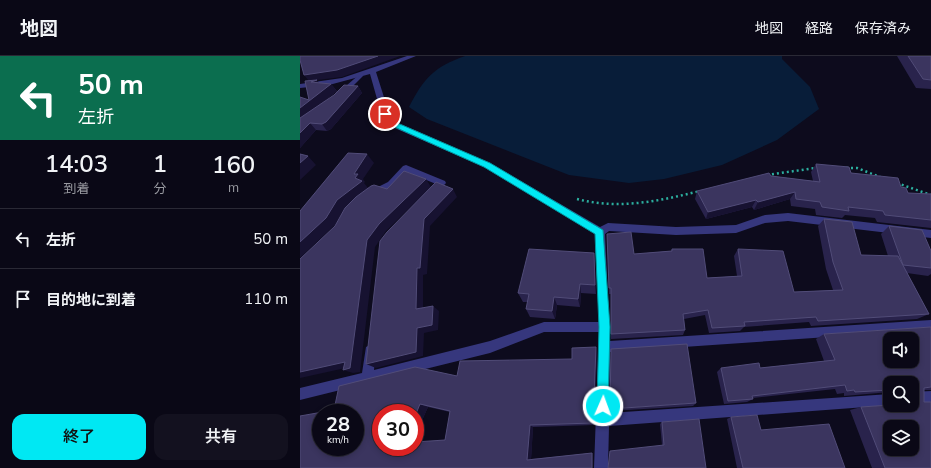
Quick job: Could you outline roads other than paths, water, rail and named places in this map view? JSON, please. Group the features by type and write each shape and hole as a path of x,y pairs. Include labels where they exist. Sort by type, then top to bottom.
{"street":[{"path":"300,86 316,86 335,83 373,72 413,56"},
{"path":"373,72 385,114 393,124 487,165 600,232"},
{"path":"335,99 361,75"},
{"path":"364,198 374,191 391,184 406,168 442,183 426,199"},
{"path":"600,232 608,227 676,231 736,228 765,220 788,217 931,234"},
{"path":"600,232 604,327 601,468"},
{"path":"604,347 931,326"},
{"path":"300,394 490,347 544,327 604,327"},
{"path":"367,377 371,339"},
{"path":"919,398 931,397"},
{"path":"602,420 883,400"}],"water":[{"path":"465,56 782,56 782,59 810,87 819,109 777,140 722,165 664,179 629,183 569,175 427,119 409,107 420,88 431,75 445,65"}]}
